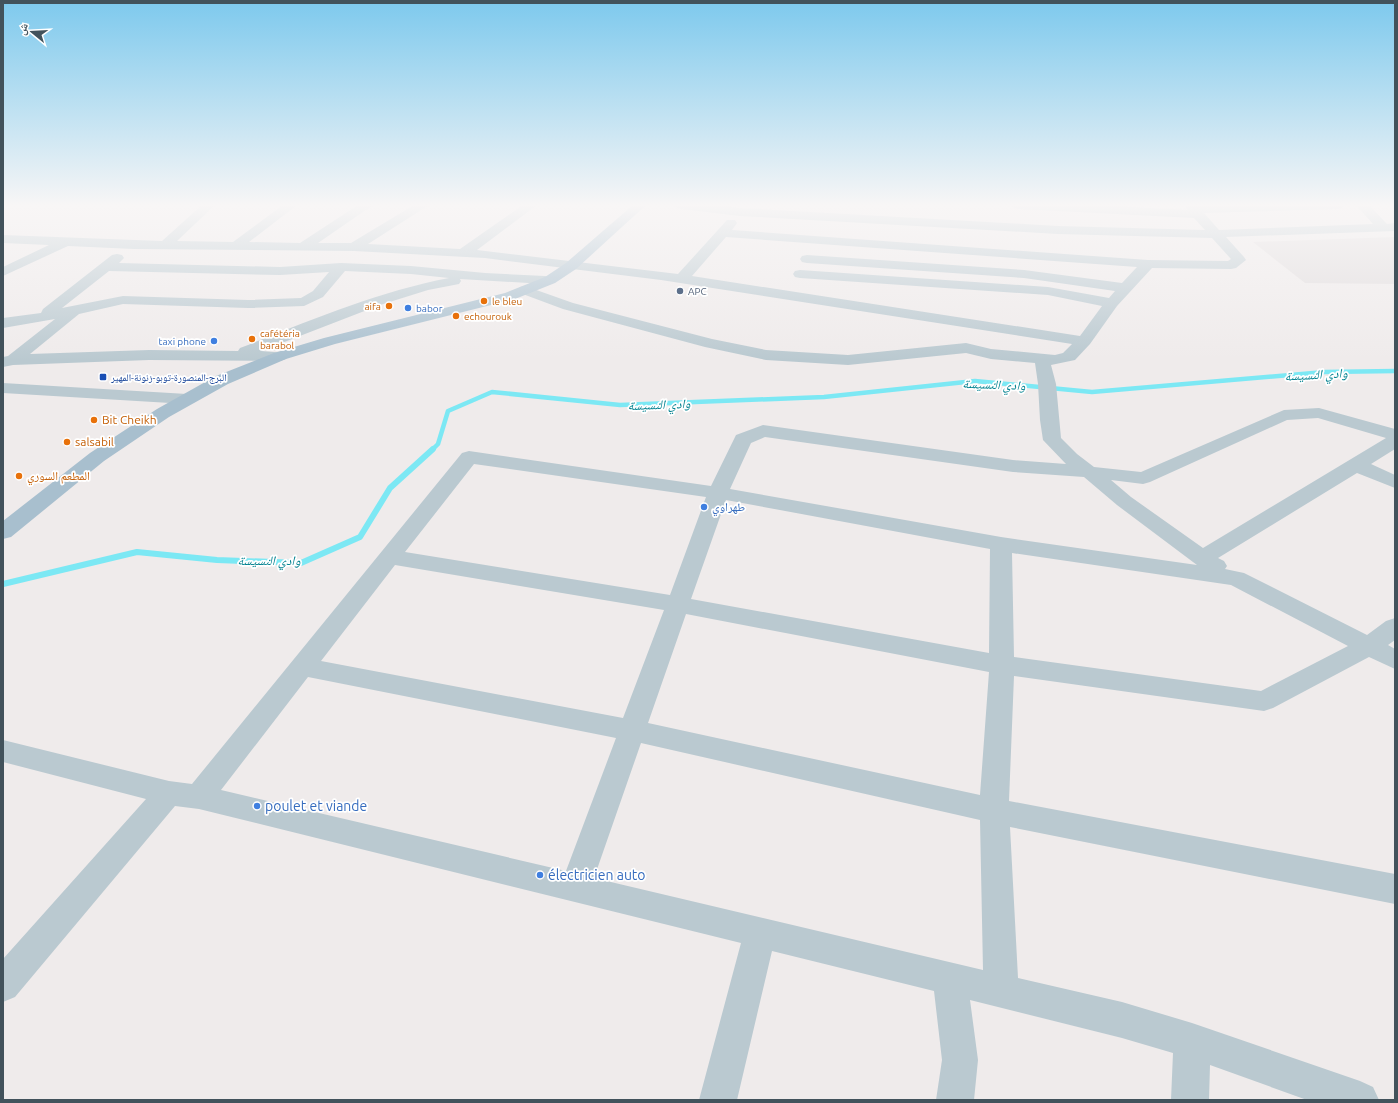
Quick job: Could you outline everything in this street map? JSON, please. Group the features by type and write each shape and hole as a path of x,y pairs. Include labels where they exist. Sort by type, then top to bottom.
{"main road":[{"path":"7,526 97,457 163,413 222,380 280,356 369,330 510,296 550,280 571,266 582,256"}],"street":[{"path":"3,272 36,256"},
{"path":"42,317 119,256"},
{"path":"503,256 682,279 1084,341"},
{"path":"682,279 702,256"},
{"path":"794,296 800,274 809,256"},
{"path":"1049,256 1148,264 1231,265 1239,260 1236,256"},
{"path":"807,259 1024,274 1125,288"},
{"path":"525,290 568,306 711,344 766,356 848,360 966,348 991,354 1055,360 1069,357 1084,341 1112,303 1148,264"},
{"path":"106,267 280,270 341,267 411,270 550,280"},
{"path":"3,323 42,317 77,308 123,300 248,304 304,302 318,294 341,267"},
{"path":"248,304 280,270"},
{"path":"800,274 1048,292 1112,303"},
{"path":"235,355 295,333 364,304 427,286 485,276"},
{"path":"8,361 77,308"},
{"path":"8,361 149,355 280,356"},
{"path":"1042,359 1052,440 1070,458 1124,501 1202,558 1236,578 1395,660"},
{"path":"3,388 187,399"},
{"path":"575,888 718,493 743,439 763,430 1013,466 1143,478 1284,415 1319,413 1395,435"},
{"path":"1202,558 1395,441"},
{"path":"3,985 184,795 303,667 469,457 718,493 1001,544 1236,578"},
{"path":"1356,465 1395,482"},
{"path":"1001,544 1002,665 994,811 1001,991"},
{"path":"390,557 677,604 1002,665 1264,701 1370,646 1395,627"},
{"path":"303,667 632,730 994,811 1395,889"},
{"path":"3,751 1122,1020 1192,1041 1360,1100"},
{"path":"718,1100 760,932"},
{"path":"950,978 960,1060 956,1100"},
{"path":"1190,1100 1192,1041"}],"shaded area":[{"path":"1271,256 1395,256 1395,284 1305,283"}],"waterway":[{"name":"وادي النسيسة","path":"433,449 438,444 448,411 492,392 620,405 824,397 975,381 1092,392 1325,372 1395,371"},
{"name":"وادي النسيسة","path":"3,584 137,552 217,560 301,563 360,537 390,488 433,449"}],"place":[{"name":"APC","path":"680,291"},
{"name":"le bleu","path":"484,301"},
{"name":"aifa","path":"389,306"},
{"name":"babor","path":"408,308"},
{"name":"echourouk","path":"456,316"},
{"name":"cafétéria barabol","path":"252,339"},
{"name":"taxi phone","path":"214,341"},
{"name":"البرج-المنصورة-توبو-زنونة-المهير","path":"103,377"},
{"name":"Bit Cheikh","path":"94,420"},
{"name":"salsabil","path":"67,442"},
{"name":"المطعم السوري","path":"19,476"},
{"name":"طهراوي","path":"704,507"},
{"name":"poulet et viande","path":"257,806"},
{"name":"électricien auto","path":"540,875"}]}
